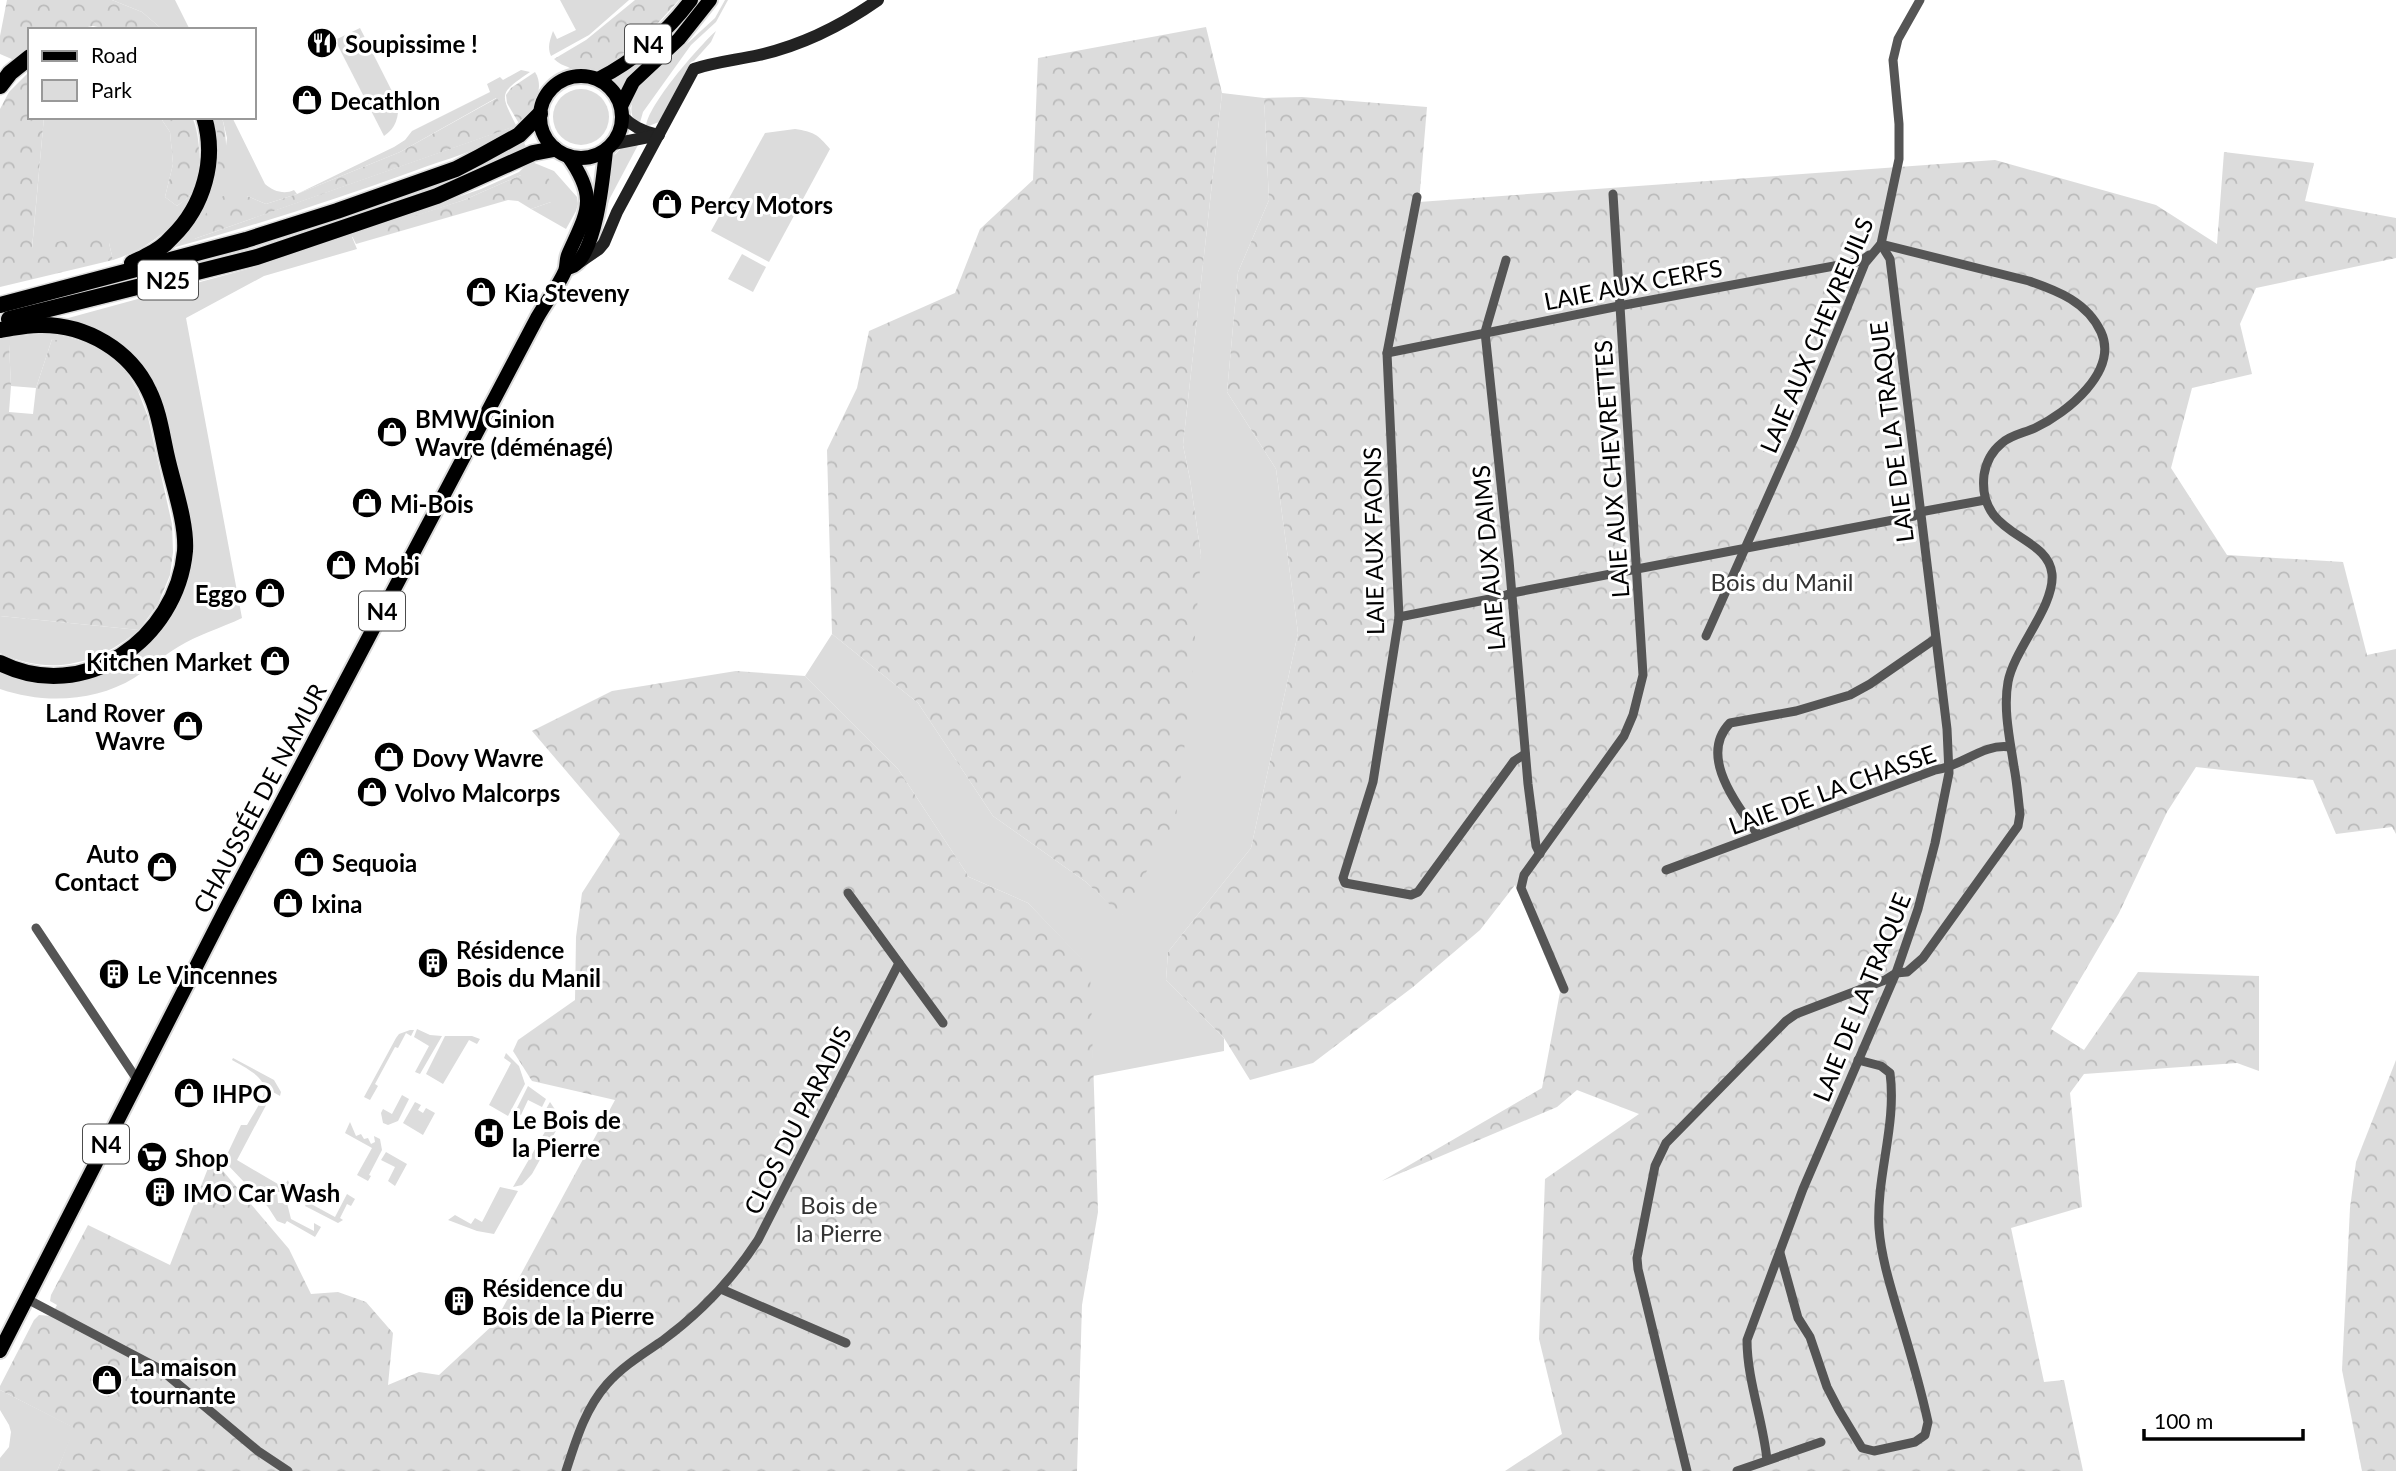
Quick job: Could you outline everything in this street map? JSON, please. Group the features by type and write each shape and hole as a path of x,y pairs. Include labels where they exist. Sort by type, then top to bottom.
{"highway":[{"path":"0,86 9,73 28,59"},
{"name":"N25","path":"0,304 259,236 337,211 456,169 520,135 540,114"},
{"path":"128,271 134,261 148,256 172,237 190,215 202,192 209,163 209,133 205,119"},
{"name":"N25","path":"0,322 257,257 437,196 533,153 561,152"},
{"path":"0,330 42,325 69,327 93,335 116,349 136,371 149,390 157,414 185,548 180,575 160,620 145,637 113,662 89,671 64,675 36,674 0,663"}],"main road":[{"name":"N4","path":"598,79 651,42 691,0"},
{"name":"CHAUSSÉE DE NAMUR","path":"0,1352 418,543 546,302 590,239 609,147 622,126 622,111 633,82 679,40 710,0"},
{"name":"N4","path":"540,114 545,96 558,83 573,76 598,79 609,87 622,111"},
{"name":"CHAUSSÉE DE NAMUR","path":"540,114 541,129 583,180 588,200 584,223 566,258 571,266"},
{"path":"561,152 582,158 594,156 609,147"}],"street":[{"path":"571,266 591,256 604,243 617,212 694,69 712,63 760,55 809,40 849,20 878,0"},
{"name":"LAIE AUX CHEVREUILS","path":"1706,636 1794,436 1865,264 1881,244 1899,159 1899,124 1893,60 1898,39 1920,0"},
{"path":"622,111 629,124 659,135"},
{"path":"609,147 659,135"},
{"name":"LAIE AUX CHEVRETTES","path":"1564,989 1521,888 1524,875 1565,814 1624,736 1638,699 1644,662 1613,194"},
{"name":"LAIE AUX FAONS","path":"1417,197 1387,352 1399,617 1373,782 1343,878 1345,883 1410,895 1418,891 1514,761 1525,754"},
{"path":"1687,1471 1638,1269 1637,1258 1655,1166 1666,1143 1786,1021 1797,1014 1907,972 1923,958 2018,826 2019,805 2007,711 2008,682 2015,662 2049,594 2052,575 2048,561 2042,554 1993,515 1985,500 1984,473 1994,450 2008,438 2050,419 2087,389 2103,363 2106,352 2099,328 2087,311 2076,301 2051,288 1881,244"},
{"name":"LAIE AUX CERFS","path":"1387,352 1861,261 1881,244"},
{"name":"LAIE DE LA TRAQUE","path":"1767,1460 1747,1357 1747,1340 1803,1189 1896,974 1928,875 1948,768 1947,729 1890,259 1881,244"},
{"name":"LAIE AUX DAIMS","path":"1506,260 1485,332 1525,754 1532,820 1540,854"},
{"path":"1399,617 1985,500"},
{"path":"1758,835 1723,780 1718,754 1720,739 1730,723 1796,711 1850,695 1935,639"},
{"name":"LAIE DE LA CHASSE","path":"1666,870 1935,770 1948,768 1978,753 2001,746 2010,747"},
{"path":"848,892 943,1023"},
{"path":"36,928 138,1081"},
{"name":"CLOS DU PARADIS","path":"566,1471 582,1423 607,1384 632,1360 687,1321 721,1289 758,1240 899,963"},
{"path":"1780,1253 1798,1318 1810,1337 1835,1403 1854,1437 1865,1450 1874,1451 1921,1439 1927,1429 1927,1416 1891,1288 1879,1228 1880,1195 1888,1147 1890,1073 1881,1066 1858,1060"},
{"path":"721,1289 846,1343"},
{"path":"27,1299 160,1369 258,1451 288,1471"},
{"path":"1737,1471 1821,1442"}],"green space":[{"path":"7,0 112,0 142,12 161,28 28,28 28,48 14,60 0,54 0,36"},
{"path":"112,0 175,0 189,28 161,28 142,12"},
{"path":"560,0 629,0 589,35 551,56 549,47 553,31 557,39 576,30"},
{"path":"635,0 679,0 648,34 603,69 577,69 564,66 554,59 586,40"},
{"path":"698,0 702,0 682,27 619,87 613,79 637,61"},
{"path":"725,0 728,0 716,22 691,45 643,112 639,126 633,117 632,108 639,88 715,18"},
{"path":"1206,27 1222,93 1183,445 1201,555 1191,691 1176,818 1122,916 1086,882 993,816 918,703 832,634 827,450 857,388 869,331 955,293 980,229 1033,180 1038,58"},
{"path":"360,28 398,103 396,122 384,136 335,40"},
{"path":"716,31 711,42 691,62 659,122 646,127 664,91"},
{"path":"521,70 530,72 512,85 505,95 507,107 517,127 505,135 454,157 324,202 172,248 211,182 221,185 227,138 222,119 233,119 265,184 279,192 294,190 297,194 394,147 412,131 490,92 487,84 500,77 503,80","holes":["496,98 512,127 194,239 247,196 266,204 400,152"]},
{"path":"535,72 538,93 521,127 507,103 506,95 511,88"},
{"path":"28,73 28,119 44,119 32,248 99,232 109,243 113,260 0,287 0,109 9,92"},
{"path":"581,89 592,91 601,97 607,106 607,128 601,137 592,143 581,145 570,143 561,137 555,128 553,117 555,106 561,97 570,91"},
{"path":"1222,93 1264,98 1269,200 1238,272 1227,392 1276,469 1298,633 1251,848 1168,952 1166,980 1224,1038 1224,1051 1093,1076 1089,967 1028,903 969,877 898,769 805,676 832,634 918,703 993,816 1086,882 1122,915 1201,555 1183,445"},
{"name":"Bois du Manil","path":"1302,97 1427,107 1419,202 1995,160 2156,205 2217,244 2224,152 2314,163 2305,201 2396,218 2396,258 2256,288 2240,324 2252,374 2192,388 2171,468 2227,555 2343,562 2367,655 2396,649 2396,834 2392,827 2336,834 2313,780 2196,767 2167,812 2119,913 2051,1029 2084,1050 2138,972 2259,976 2259,1071 2237,1063 2084,1074 2070,1093 2082,1207 2011,1228 2044,1382 2064,1380 2083,1471 1505,1471 1562,1434 1539,1339 1545,1179 1639,1114 1577,1090 1557,1107 1382,1181 1542,1088 1560,992 1515,885 1480,930 1413,987 1313,1063 1250,1080 1224,1038 1166,980 1168,952 1251,848 1298,633 1276,469 1227,392 1238,272 1269,200 1264,98"},
{"path":"497,98 513,127 194,239 186,238 185,235 223,196 247,196 266,204 297,194 400,152"},
{"path":"44,119 161,119 170,132 173,164 165,197 177,206 191,195 178,218 160,236 138,250 113,260 109,243 32,249"},
{"path":"161,119 193,119 197,134 197,178 190,195 177,206 165,197 173,164 170,132"},
{"path":"211,119 222,119 226,152 222,186 211,182"},
{"path":"795,129 815,134 830,149 769,262 711,231 765,133"},
{"path":"522,138 527,149 427,194 421,193 421,189"},
{"path":"638,145 610,198 596,237 610,160 623,146"},
{"path":"532,162 554,171 577,197 576,211 566,229 531,209 551,202 521,175 464,200 352,237 357,249 264,276 186,318 242,618 185,643 134,678 103,692 51,698 0,689 0,670 37,680 135,654 189,562 153,383 61,320 255,267 481,189 519,172"},
{"path":"521,175 547,176 553,189 551,202 531,209 518,201 508,200 356,244 352,236 464,200"},
{"path":"418,191 416,195 249,249 36,306 36,302"},
{"path":"742,254 766,267 753,292 728,279"},
{"path":"49,333 72,338 103,351 128,374 52,339 36,388 11,386 9,344 0,343 0,338"},
{"path":"52,339 86,348 128,374 148,417 172,524 173,552 170,575 158,604 139,630 0,616 0,343 9,343 9,412 33,414 36,388"},
{"path":"0,616 139,630 123,642 90,659 56,665 37,664 0,653"},
{"name":"Bois de la Pierre","path":"736,671 805,676 898,769 969,877 1028,903 1090,967 1098,1212 1082,1305 1077,1471 57,1471 74,1428 0,1390 0,1386 34,1320 39,1315 51,1316 57,1305 50,1301 51,1295 88,1225 170,1265 212,1158 289,1249 311,1294 338,1292 366,1302 393,1333 388,1385 419,1372 439,1375 494,1324 615,1100 532,1081 513,1051 518,1040 575,1000 576,937 582,893 620,834 532,731 612,691"},
{"path":"417,1029 430,1035 442,1036 420,1074 415,1072 429,1046 414,1037"},
{"path":"410,1030 414,1030 411,1036 406,1033 398,1048 395,1047 375,1084 378,1086 370,1100 364,1097 396,1038"},
{"path":"445,1036 472,1036 480,1039 477,1044 469,1040 443,1084 426,1074"},
{"path":"506,1053 519,1066 525,1084 508,1116 489,1105 511,1063 504,1058"},
{"path":"233,1058 274,1080 281,1092 280,1096 273,1092 237,1160 283,1187 288,1180 286,1191 277,1192 278,1203 287,1203 291,1219 314,1231 314,1223 321,1227 315,1237 287,1221 285,1224 277,1221 268,1207 224,1161 241,1125 247,1125 260,1102 264,1087 256,1075 232,1060"},
{"path":"2396,1060 2396,1471 2362,1471 2342,1370 2350,1208 2356,1162"},
{"path":"528,1086 546,1099 542,1107 528,1100 521,1115 515,1112"},
{"path":"402,1095 409,1099 398,1121 388,1125 383,1123 383,1109 392,1114"},
{"path":"415,1102 421,1105 418,1110 423,1113 426,1108 435,1113 423,1135 403,1123"},
{"path":"550,1102 558,1114 558,1127 532,1174 522,1185 513,1187 546,1130 543,1128 551,1112 546,1109"},
{"path":"350,1122 356,1136 361,1134 364,1139 368,1138 371,1144 375,1142 374,1136 380,1139 382,1150 368,1181 357,1175 372,1148 345,1133"},
{"path":"386,1152 407,1164 395,1186 388,1181 395,1167 381,1160"},
{"path":"500,1187 518,1191 494,1234 448,1220 455,1215 471,1224 475,1218 482,1222"},
{"path":"313,1190 319,1194 313,1205 335,1217 347,1194 355,1199 351,1206 347,1204 340,1218 343,1220 338,1223 305,1206"},
{"path":"0,1390 75,1428 57,1471 0,1471 0,1458 9,1447 11,1432 0,1410"}],"place":[{"name":"Soupissime !","path":"322,43"},
{"name":"Decathlon","path":"307,100"},
{"name":"Percy Motors","path":"667,204"},
{"name":"Kia Steveny","path":"481,292"},
{"name":"BMW Ginion Wavre (déménagé)","path":"392,432"},
{"name":"Mi-Bois","path":"367,503"},
{"name":"Mobi","path":"341,565"},
{"name":"Eggo","path":"270,593"},
{"name":"Kitchen Market","path":"275,661"},
{"name":"Land Rover Wavre","path":"188,726"},
{"name":"Dovy Wavre","path":"389,757"},
{"name":"Volvo Malcorps","path":"372,792"},
{"name":"Sequoia","path":"309,862"},
{"name":"Auto Contact","path":"162,867"},
{"name":"Ixina","path":"288,903"},
{"name":"Résidence Bois du Manil","path":"433,963"},
{"name":"Le Vincennes","path":"114,974"},
{"name":"IHPO","path":"189,1093"},
{"name":"Le Bois de la Pierre","path":"489,1133"},
{"name":"Shop","path":"152,1157"},
{"name":"IMO Car Wash","path":"160,1192"},
{"name":"Résidence du Bois de la Pierre","path":"459,1301"},
{"name":"La maison tournante","path":"107,1380"}]}
